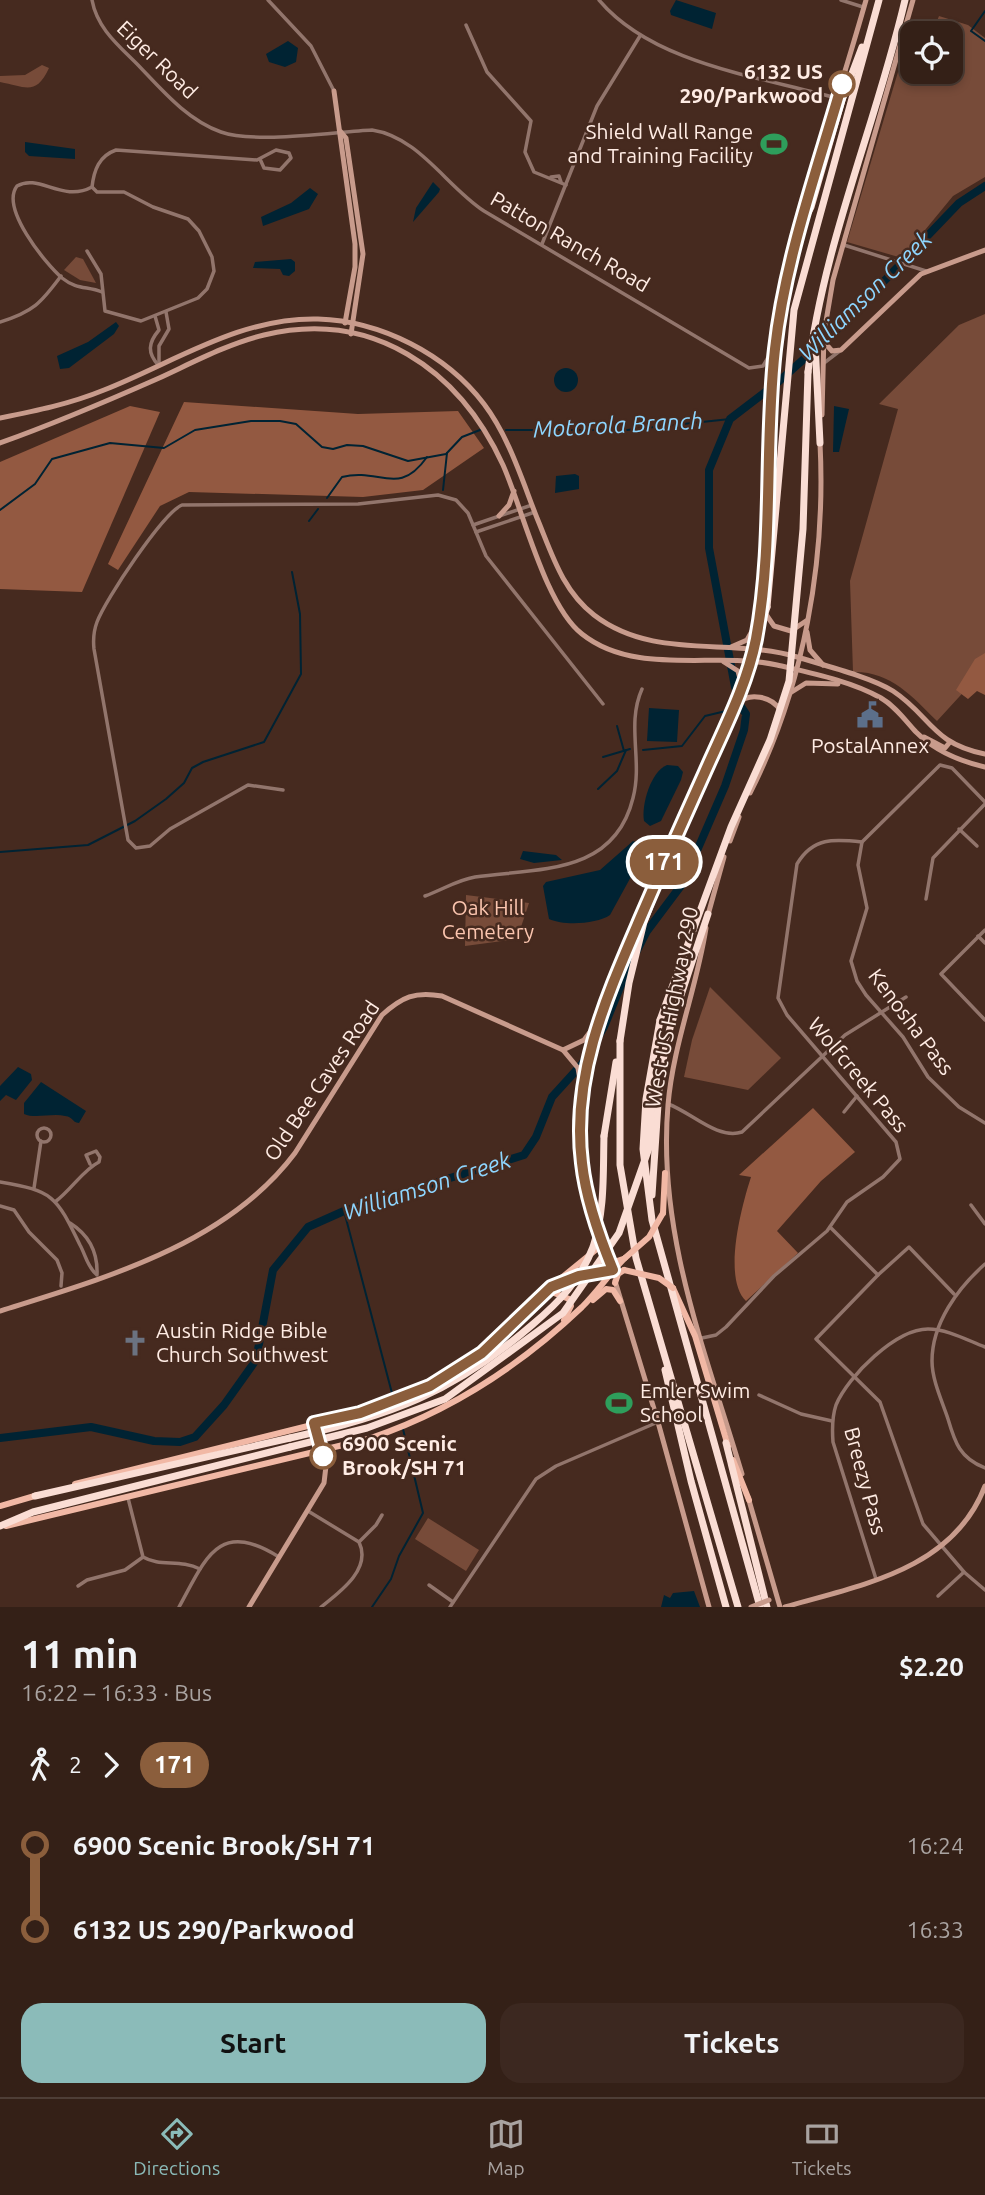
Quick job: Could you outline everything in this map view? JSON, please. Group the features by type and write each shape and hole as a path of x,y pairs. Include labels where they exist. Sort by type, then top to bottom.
{"highway":[{"path":"803,222 811,207 850,77 870,31 879,0"},
{"name":"West US Highway 290","path":"765,1605 743,1546 652,1220 643,1149 646,1099 660,1020 731,827 770,740 789,681 803,529 807,384 814,323 822,283 892,54 905,0"},
{"name":"West US Highway 290","path":"738,1607 636,1258 620,1165 620,1041 629,983 644,922 731,720 767,607 789,343 811,238 870,31"},
{"path":"814,323 820,364 820,443"},
{"path":"652,1220 653,1147 660,1074 670,1028 708,914"},
{"path":"35,1496 363,1422 440,1391 496,1354 563,1298 586,1262 602,1213 604,1136 620,1041"},
{"path":"0,1527 33,1512 367,1428 445,1399 563,1313 619,1233 649,1148 654,1057"},
{"path":"648,1298 691,1481 726,1607"},
{"path":"726,1443 765,1605"}],"main road":[{"path":"582,1090 598,1020 750,662 762,604 767,555 769,412 776,338 803,222 866,0"},
{"path":"820,364 833,279 913,0"},
{"path":"334,91 341,132 346,138 362,245 351,334"},
{"path":"341,132 338,138 355,256 344,333"},
{"path":"824,341 829,350 841,351 926,271 985,250"},
{"path":"0,418 82,398 222,336 263,325 304,319 345,322 385,332 414,345 448,368 484,404 507,445 567,587 594,614 632,635 670,645 741,647 797,658 869,680 900,696 930,728 950,742 985,754"},
{"path":"0,443 65,419 264,335 302,330 344,333 385,344 421,362 465,400 485,428 523,512 552,591 564,614 582,634 607,647 637,656 750,662 795,670 845,684 894,708 918,734 951,757 985,767"},
{"path":"159,366 162,376"},
{"path":"465,400 474,393"},
{"name":"West US Highway 290","path":"702,1338 672,1231 665,1173 668,1104 708,914 727,847 781,720 809,616 819,539 820,443"},
{"path":"499,516 507,509 513,491"},
{"path":"762,604 770,622 779,630 791,631 801,627 809,616"},
{"path":"741,647 750,636 760,614"},
{"path":"807,624 810,650 829,669"},
{"path":"721,661 738,671 742,684"},
{"path":"862,690 869,680"},
{"path":"789,693 806,683 845,684"},
{"path":"731,711 742,699 757,697 778,705 781,720"},
{"path":"918,734 945,748 950,742"},
{"name":"Old Bee Caves Road","path":"0,1311 97,1277 198,1236 248,1201 279,1174 303,1142 382,1015 402,997 424,992 442,996 563,1050"},
{"path":"518,1359 503,1362 496,1354 498,1344 549,1289 598,1248 582,1163 582,1090 578,1068 563,1050 584,1040 598,1020"},
{"path":"579,1309 613,1270 649,1237 663,1213 665,1173"},
{"path":"589,1202 613,1270 709,1607"},
{"path":"608,1258 614,1262 625,1258"},
{"path":"549,1289 579,1276 613,1270 659,1278 673,1289 695,1336 726,1443 749,1500"},
{"path":"615,1283 618,1274 624,1270"},
{"path":"549,1289 569,1299 571,1306 563,1322"},
{"path":"0,1527 321,1450 408,1426 468,1395 606,1289 613,1290 620,1301"},
{"path":"0,1506 388,1403 446,1377 482,1353 513,1326"},
{"path":"702,1338 782,1607 911,1567 941,1547 973,1511 985,1486"},
{"path":"249,1607 324,1483 326,1465 321,1450"},
{"path":"751,1607 765,1605 774,1587"}],"street":[{"name":"Eiger Road","path":"92,0 104,31 174,102 211,128 244,136 341,132"},
{"path":"268,0 312,46 334,91"},
{"path":"599,0 640,36 680,54 838,99"},
{"path":"841,0 864,7"},
{"path":"466,25 487,72 531,121 525,152 534,172 566,185"},
{"path":"542,244 597,106 640,36"},
{"name":"Patton Ranch Road","path":"341,132 372,130 398,137 470,201 754,370 767,362 776,338"},
{"path":"92,187 99,163 106,153 116,150 260,159 276,150 289,153 291,158 280,170 270,171 264,168 260,159"},
{"path":"87,251 101,274 105,311 141,321 198,298 211,281 212,257 199,231 188,219 153,207 124,192 104,193 92,187 69,194 28,182 13,190 13,206 33,244 61,276 81,289 102,292"},
{"path":"842,244 926,271"},
{"path":"0,322 27,313 38,306 61,276"},
{"path":"159,366 159,346 169,329 166,312"},
{"path":"155,316 159,330 150,349 152,358 159,366"},
{"path":"820,364 841,351"},
{"path":"283,789 244,786 170,828 146,847 133,847 127,836 94,649 95,632 103,610 170,512 194,503 358,504 438,495 462,504 486,556 603,704"},
{"path":"476,532 533,509"},
{"path":"473,525 499,516 523,512"},
{"path":"425,896 472,878 568,866 590,857 605,846 627,817 633,802 639,764 633,714 642,689"},
{"path":"862,842 940,765 952,768 985,803 933,858 926,899"},
{"path":"959,829 977,846"},
{"name":"Wolfcreek Pass","path":"702,1338 721,1331 774,1276 830,1227 847,1202 883,1177 900,1158 896,1142 787,1015 778,998 794,875 803,854 821,840 862,842"},
{"name":"Kenosha Pass","path":"862,842 858,865 867,908 852,961 857,981 879,1012 903,1037 928,1077 959,1107 985,1123"},
{"path":"985,930 941,974 985,1020"},
{"path":"978,936 985,943"},
{"path":"668,1104 717,1129 737,1134 760,1119 853,1029 906,997"},
{"path":"844,1111 857,1096"},
{"path":"34,1188 41,1141 38,1131 47,1128 50,1139 41,1141"},
{"path":"55,1202 90,1164 99,1162 100,1157 96,1151 86,1154 90,1164"},
{"path":"0,1182 34,1188 55,1202 69,1222 89,1268 97,1277"},
{"path":"971,1205 985,1224"},
{"path":"0,1206 14,1210 29,1232 54,1257 63,1275 62,1289"},
{"path":"69,1222 85,1234 97,1263 97,1277"},
{"path":"830,1227 878,1275"},
{"path":"954,1294 909,1247 816,1339 884,1408 919,1517 941,1547 985,1590"},
{"path":"83,1251 92,1248"},
{"path":"985,1264 954,1294 934,1349 933,1373 956,1446 971,1462 985,1468"},
{"name":"Breezy Pass","path":"876,1580 837,1456 832,1421 841,1395 897,1338 913,1331 940,1330 985,1347"},
{"path":"759,1395 802,1414 832,1421"},
{"path":"450,1607 524,1494 540,1475 658,1422"},
{"path":"127,1496 142,1557"},
{"path":"308,1511 359,1542 362,1556 357,1573 321,1607"},
{"path":"359,1542 382,1515"},
{"path":"179,1607 216,1549 240,1541 257,1544 279,1558"},
{"path":"142,1557 158,1562 184,1562 201,1569"},
{"path":"78,1586 87,1580 125,1570 142,1557"},
{"path":"938,1597 964,1572"},
{"path":"429,1585 453,1602"}],"green space":[{"path":"939,16 955,21 937,21"},
{"path":"963,23 985,38 985,177 953,196 902,258 847,242 898,72 900,84 963,84"},
{"path":"42,65 49,68 40,83 35,86 24,87 0,82 0,76 25,75"},
{"path":"76,257 83,259 96,283 80,280 64,270"},
{"path":"985,314 985,674 981,673 937,721 909,694 889,680 853,672 850,581 898,409 879,404 959,325"},
{"name":"Oak Hill Cemetery","path":"466,895 529,903 517,939 465,946"},
{"path":"710,987 781,1058 748,1090 684,1077 692,1040"},
{"path":"428,1518 479,1550 466,1571 415,1539"}],"shaded area":[{"path":"184,402 358,414 458,411 484,448 423,490 363,497 189,492 160,506 118,570 108,564"},
{"path":"130,406 160,412 82,592 0,589 0,462"},
{"path":"985,653 985,695 977,691 968,699 956,690 975,659"},
{"path":"813,1108 855,1152 821,1181 777,1231 798,1253 746,1301 735,1276 735,1259 739,1222 751,1177 739,1175"}],"water":[{"path":"676,0 716,13 712,29 671,15 670,11"},
{"path":"288,41 298,48 296,62 285,67 269,62 266,54"},
{"path":"25,142 75,149 75,159 29,156 25,152"},
{"path":"433,182 440,189 439,192 413,222 416,208"},
{"path":"310,188 318,194 309,209 263,226 261,217 291,203"},
{"path":"291,259 295,262 295,271 289,276 283,275 280,269 253,268 255,262"},
{"path":"116,322 119,326 114,334 69,368 60,369 57,356 88,342"},
{"path":"566,368 574,372 578,380 574,388 566,392 558,388 554,380 558,372"},
{"path":"834,406 849,409 839,452 833,452"},
{"path":"556,476 579,476 579,489 555,493"},
{"path":"649,708 679,710 677,742 647,741"},
{"path":"667,765 678,766 683,772 681,780 661,821 650,826 644,821 643,814 646,798 656,774"},
{"path":"633,841 643,845 644,853 610,915 580,923 563,923 549,919 543,886 546,882 600,870"},
{"path":"523,851 556,855 562,860 534,863 520,859"},
{"path":"18,1067 31,1074 32,1080 16,1100 6,1095 0,1101 0,1086"},
{"path":"41,1082 86,1111 79,1123 65,1116 24,1114 24,1103"},
{"path":"694,1591 700,1607 661,1607 664,1595 670,1598 673,1593"}],"waterway":[{"path":"985,11 971,31 985,41"},
{"name":"Williamson Creek","path":"735,687 709,548 709,470 730,419 777,383 842,325 959,203 985,186"},
{"name":"Motorola Branch","path":"506,430 627,430 730,419"},
{"name":"Motorola Branch","path":"0,510 35,484 52,459 110,443 164,448 195,430 251,421 280,421 296,424 322,447 333,449 347,445 363,446 408,461 446,454 462,437 480,430"},
{"path":"443,490 447,453"},
{"path":"327,498 342,477 367,475 397,479 417,469 427,457"},
{"path":"309,521 318,509"},
{"path":"0,852 88,845 135,821 166,799 184,783 192,768 264,742 301,674 300,614 292,572"},
{"name":"Williamson Creek","path":"0,1438 91,1427 154,1441 180,1442 195,1437 224,1405 256,1360 273,1270 308,1227 344,1211 524,1155 536,1137 552,1097 582,1064 604,1027 627,970 647,931 683,883 725,786 744,730 746,714 740,705"},
{"path":"643,750 682,746 705,716 730,710"},
{"path":"617,726 624,751"},
{"path":"603,757 630,749"},
{"path":"598,789 617,771 626,750"},
{"path":"344,1211 393,1397"},
{"path":"372,1607 391,1579 399,1556 423,1513 403,1429"}],"bus line":[{"name":"171","path":"323,1456 314,1423 360,1413 430,1386 482,1353 551,1287 579,1276 613,1270 589,1202 582,1163 582,1090 587,1059 611,986 726,724 755,643 767,555 768,429 777,335 791,270 842,84"}],"place":[{"name":"6132 US 290/Parkwood","path":"842,84"},
{"name":"Shield Wall Range and Training Facility","path":"774,144"},
{"name":"PostalAnnex","path":"870,715"},
{"name":"Austin Ridge Bible Church Southwest","path":"135,1343"},
{"name":"Emler Swim School","path":"619,1403"},
{"name":"6900 Scenic Brook/SH 71","path":"323,1456"}]}
